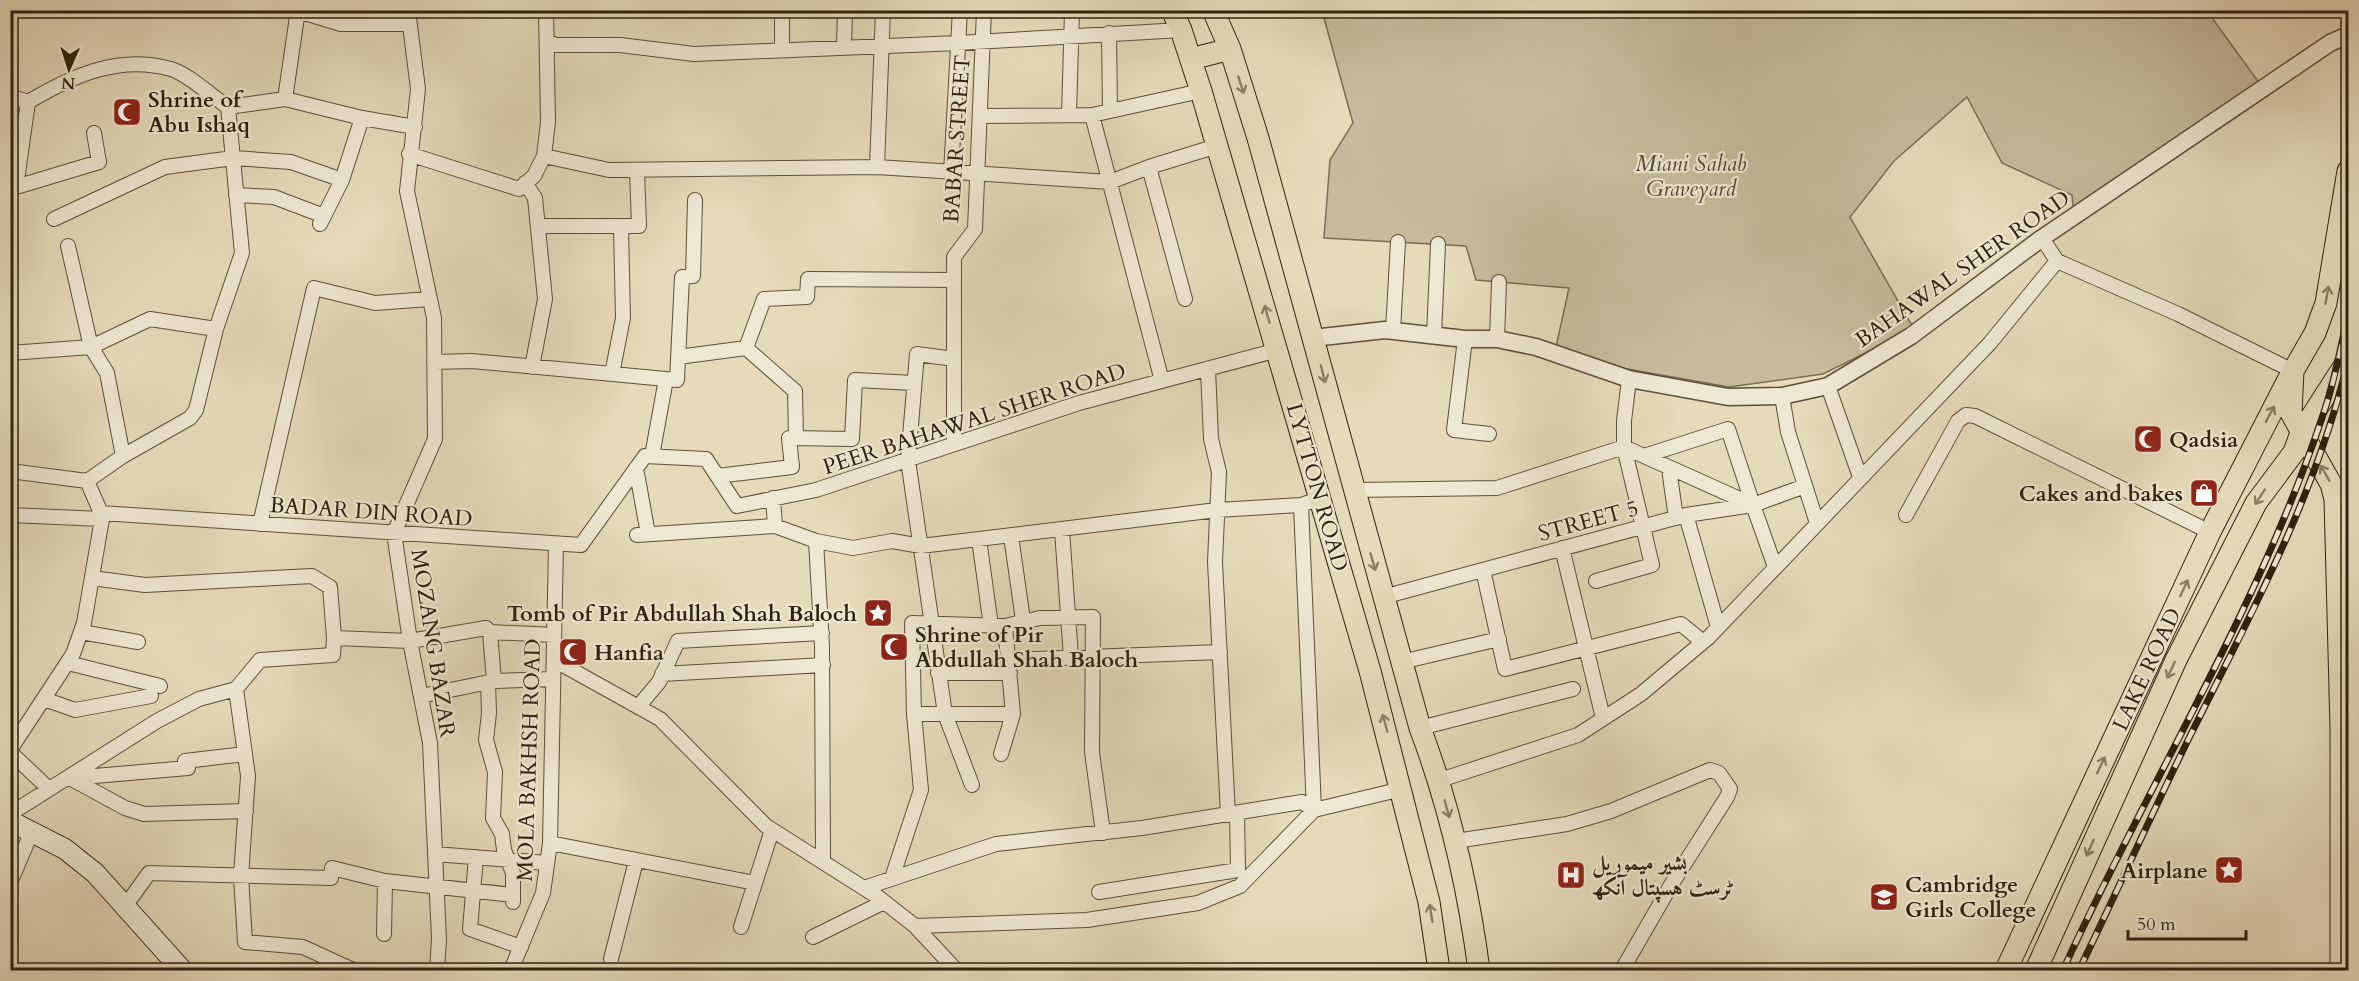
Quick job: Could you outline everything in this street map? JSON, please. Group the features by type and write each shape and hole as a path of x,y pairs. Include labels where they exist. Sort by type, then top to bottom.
{"main road":[{"name":"LYTTON ROAD","path":"1172,10 1201,91 1278,350 1311,501 1402,789 1429,902 1439,970"},
{"name":"LYTTON ROAD","path":"1213,10 1230,49 1258,138 1401,662 1420,728 1440,780 1470,907 1479,970"},
{"path":"1191,59 1230,49"},
{"name":"LAKE ROAD","path":"2006,970 2210,532 2315,333 2326,303 2349,171"},
{"path":"2036,970 2176,660 2256,503 2294,452 2301,433 2349,360"},
{"path":"2293,371 2291,413 2331,484 2336,516 2341,728 2341,970"},
{"path":"10,821 65,849 95,873 182,970"}],"street":[{"path":"409,154 519,189 534,176 544,156 548,122 546,10"},
{"path":"782,10 782,50"},
{"path":"844,47 845,10"},
{"path":"877,167 883,10"},
{"path":"951,172 960,10"},
{"name":"BABAR STREET","path":"954,444 954,257 975,229 984,10"},
{"path":"1069,115 1072,10"},
{"path":"285,99 298,11 342,24 408,17"},
{"name":"MOZANG BAZAR","path":"408,17 418,89 415,127 409,154 407,190 434,318 435,439 394,533 410,641 430,743 438,970"},
{"path":"548,41 555,45 620,45 694,54 958,44 1181,30"},
{"path":"1109,33 1110,111"},
{"name":"BAHAWAL SHER ROAD","path":"1313,338 1393,330 1465,339 1497,339 1536,347 1629,379 1728,397 1782,396 1828,386 1911,336 2042,238 2330,43 2349,35"},
{"path":"94,133 99,162 13,188 28,102 58,84 97,69 132,63 173,69 228,107 285,99 362,118 415,127"},
{"path":"980,116 1092,115 1201,91"},
{"path":"10,96 28,102"},
{"path":"10,471 87,481 123,456 190,418 196,410 216,329 242,253 228,107"},
{"path":"1092,115 1162,381"},
{"path":"236,195 274,197 322,220 342,180 362,118"},
{"path":"544,156 609,170 877,167 1110,182 1217,146"},
{"path":"54,219 165,167 233,158 291,162 342,180"},
{"path":"1149,167 1185,298"},
{"path":"538,226 621,228 639,226 637,170"},
{"path":"525,183 535,198 546,299 532,366"},
{"path":"434,362 472,361 677,380 682,277 693,276 695,200"},
{"path":"612,374 623,318 621,228"},
{"path":"2042,238 2057,261 2178,314 2293,371"},
{"path":"1393,330 1398,242"},
{"path":"1434,335 1438,244"},
{"path":"68,246 91,347 107,373 123,456"},
{"path":"1440,780 1578,735 1641,694 1703,642 1990,343 2057,261"},
{"path":"746,348 764,299 807,297 808,279 954,280"},
{"path":"1497,339 1499,282"},
{"path":"260,524 314,288 375,303 429,299"},
{"path":"10,353 37,353 91,347 150,320 216,329"},
{"path":"1465,339 1454,430 1490,434"},
{"path":"678,357 746,348 795,391 796,438"},
{"name":"PEER BAHAWAL SHER ROAD","path":"652,456 706,459 737,506 816,490 1079,403 1278,350"},
{"path":"954,359 917,354 908,460 945,714 972,785"},
{"path":"1099,892 1238,870 1220,652 1215,562 1219,472 1211,439 1208,369"},
{"path":"652,456 666,379"},
{"path":"1596,581 1652,565 1624,447 1629,379"},
{"path":"717,476 792,467 789,438 852,439 855,380 915,383"},
{"path":"1828,386 1860,477"},
{"path":"1782,396 1788,432 1817,523"},
{"path":"1906,515 1958,420 1966,415 1975,416 2210,532"},
{"path":"1644,456 1728,429 1775,567"},
{"path":"1353,490 1497,488 1624,447 1753,505"},
{"name":"BADAR DIN ROAD","path":"87,481 101,513 581,545 645,456 652,456"},
{"path":"636,468 642,534 775,526 816,541 853,548 892,541 921,546 1217,510 1311,501 1314,810"},
{"path":"1669,469 1681,517 1718,627"},
{"name":"STREET 5","path":"1383,597 1681,517 1753,505 1804,486"},
{"path":"773,498 775,526"},
{"path":"10,515 102,519 81,632 68,663 10,751 48,788"},
{"path":"1062,530 1071,658"},
{"path":"1011,536 1023,620"},
{"path":"979,539 991,626"},
{"path":"816,541 823,665 823,860"},
{"name":"MOLA BAKHSH ROAD","path":"511,970 543,893 550,843 556,544"},
{"path":"1562,548 1603,718"},
{"path":"1483,570 1505,669 1682,624 1703,642"},
{"path":"10,814 157,721 200,699 237,689 260,660 333,655 330,587 312,576 144,585 92,578"},
{"path":"892,878 921,790 914,714 912,623 1005,626 1023,620 1069,616 1093,617 1092,752 1104,832"},
{"path":"1001,754 1012,714 1005,626"},
{"path":"334,638 410,641 486,628 490,632 554,635"},
{"path":"81,632 138,642"},
{"path":"126,905 149,873 331,878 332,868 385,881 474,890 513,899 513,873 502,834 493,818 495,772 486,740 491,681 490,632"},
{"path":"638,707 662,674 678,641 822,633"},
{"path":"1401,662 1498,639"},
{"path":"938,673 1010,667 1071,658 1220,652"},
{"path":"554,660 660,719 715,778 772,830 823,860 884,902 915,926 956,970"},
{"path":"44,699 75,710 156,691 68,663"},
{"path":"662,674 823,665"},
{"path":"421,696 491,681 553,680"},
{"path":"237,689 248,776 241,876 245,942 303,947 353,970"},
{"path":"1420,728 1573,689"},
{"path":"914,714 1012,714"},
{"path":"69,778 188,768 186,760 245,754"},
{"path":"1456,841 1567,824 1611,811 1710,770 1719,773 1730,789 1727,797 1671,885 1622,970"},
{"path":"69,778 125,808 144,813 171,815 246,811"},
{"path":"915,926 1088,920 1198,903 1240,886 1314,810 1402,789"},
{"path":"864,888 996,844 1104,832 1302,802 1314,810"},
{"path":"741,927 772,830"},
{"path":"10,883 32,831"},
{"path":"550,843 755,883"},
{"path":"435,854 547,863"},
{"path":"476,857 470,929 521,947"},
{"path":"611,959 636,861"},
{"path":"384,934 385,881"},
{"path":"813,937 884,902"}],"green space":[{"name":"Miani Sahab Graveyard","path":"1322,11 2207,11 2263,88 2074,216 2072,195 2002,163 1967,97 1894,161 1850,217 1914,329 1823,374 1729,387 1554,356 1569,288 1476,280 1466,246 1324,238 1330,160 1353,123"}],"railway":[{"path":"2063,970 2130,832 2235,627 2267,558 2297,487 2323,415 2348,314"},
{"path":"2079,970 2179,758 2282,549 2319,458 2348,361"}],"place":[{"name":"Shrine of Abu Ishaq","path":"127,112"},
{"name":"Qadsia","path":"2148,439"},
{"name":"Cakes and bakes","path":"2204,493"},
{"name":"Tomb of Pir Abdullah Shah Baloch","path":"878,613"},
{"name":"Shrine of Pir Abdullah Shah Baloch","path":"894,647"},
{"name":"Hanfia","path":"573,652"},
{"name":"Airplane","path":"2229,870"},
{"name":"بشیر میموریل ٹرسٹ ہسپتال آنکھ","path":"1571,875"},
{"name":"Cambridge Girls College","path":"1884,897"}]}
